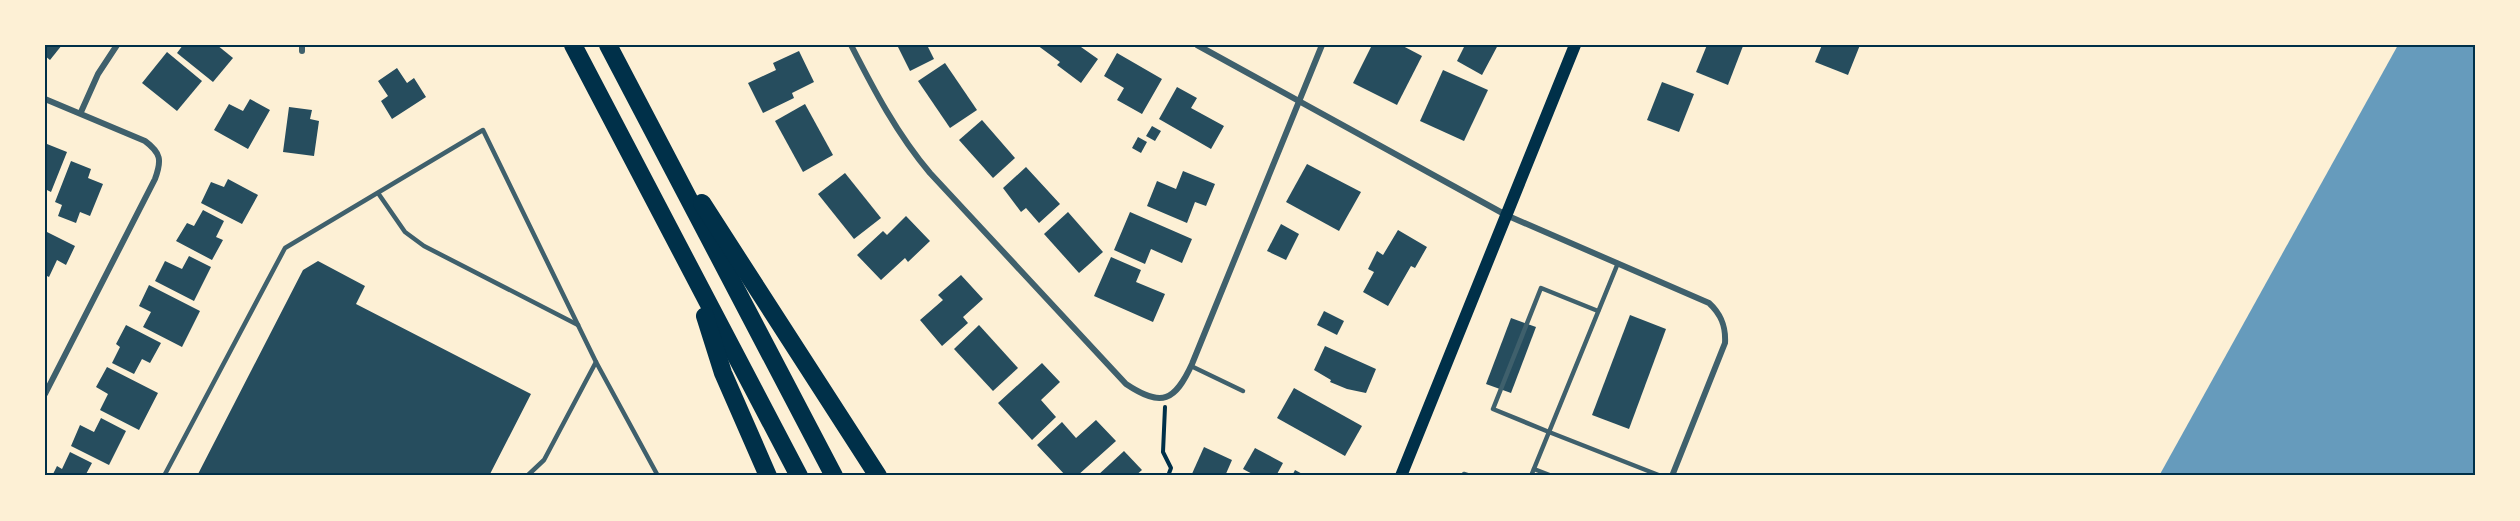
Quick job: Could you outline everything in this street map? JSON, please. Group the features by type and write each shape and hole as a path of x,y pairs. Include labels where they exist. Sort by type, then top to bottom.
{"highway":[{"path":"573,45 799,476"},
{"path":"608,45 834,476"},
{"path":"639,105 878,476"},
{"path":"690,269 723,373 768,476"}],"main road":[{"path":"1401,476 1575,45"}],"street":[{"path":"81,112 98,74 117,45"},
{"path":"851,45 888,114 914,154 930,173 1126,384 1152,397 1166,398 1176,393 1191,366 1322,45"},
{"path":"1197,45 1506,216 1618,262 1709,303 1716,310 1726,331 1721,356 1672,476"},
{"path":"45,99 81,112 145,141 156,149 160,165 156,179 45,394"}],"lane":[{"path":"164,476 285,248 483,130 596,362 658,476"},
{"path":"378,193 405,232 424,246 578,325"},
{"path":"1531,476 1618,262"},
{"path":"1598,311 1541,288 1493,410 1662,476"},
{"path":"527,476 544,460 596,362"},
{"path":"1191,366 1243,391"},
{"path":"1534,469 1552,476"},
{"path":"1463,476 1464,474 1470,476"}],"path":[{"path":"1166,398 1162,452 1171,468 1168,476"}],"water":[{"path":"2398,45 2475,45 2475,476 2159,476"}],"building":[{"path":"45,45 62,45 50,60 45,56"},
{"path":"183,45 217,45 233,58 213,82 177,53"},
{"path":"897,45 927,45 934,59 910,71"},
{"path":"1037,45 1083,45 1081,47 1098,59 1081,83 1057,65 1060,62"},
{"path":"1372,45 1401,45 1422,56 1397,105 1353,83"},
{"path":"1465,45 1498,45 1482,75 1457,61"},
{"path":"1707,45 1743,46 1728,85 1696,72"},
{"path":"1822,45 1860,45 1848,75 1815,62"},
{"path":"799,51 814,82 792,93 794,98 763,113 748,83 776,70 773,63"},
{"path":"167,52 202,81 177,111 142,83"},
{"path":"1117,53 1162,79 1142,114 1117,100 1124,88 1104,76"},
{"path":"945,63 977,110 950,128 918,81"},
{"path":"397,68 407,83 414,78 426,97 392,119 381,101 388,96 378,81"},
{"path":"1443,70 1488,90 1464,141 1420,121"},
{"path":"1662,82 1694,94 1679,132 1647,120"},
{"path":"1177,87 1197,98 1191,108 1224,126 1211,149 1159,119"},
{"path":"250,99 270,110 248,149 214,130 229,104 243,111"},
{"path":"805,104 833,155 803,172 775,121"},
{"path":"289,107 312,110 310,119 319,121 314,156 283,152"},
{"path":"982,120 1015,158 993,178 959,140"},
{"path":"1152,126 1161,131 1155,141 1146,136"},
{"path":"1138,137 1147,142 1141,153 1132,148"},
{"path":"47,144 67,152 51,192 45,189"},
{"path":"71,161 91,169 88,178 103,184 90,216 80,212 76,223 58,216 62,205 55,202"},
{"path":"1307,164 1361,192 1339,231 1286,202"},
{"path":"1026,167 1060,204 1039,223 1026,208 1021,212 1003,188"},
{"path":"1183,171 1215,184 1206,206 1195,202 1187,223 1147,206 1157,181 1176,189"},
{"path":"845,173 881,218 854,239 818,194"},
{"path":"228,179 258,195 242,224 201,203 211,182 224,187"},
{"path":"203,210 224,221 216,237 223,240 212,260 176,241 187,223 194,226"},
{"path":"1068,212 1103,252 1079,273 1044,234"},
{"path":"1130,212 1192,239 1182,263 1151,249 1145,264 1114,250"},
{"path":"906,216 930,241 908,262 905,258 881,280 857,255 883,231 887,235"},
{"path":"1281,224 1299,234 1286,260 1267,251"},
{"path":"1398,230 1427,247 1415,268 1411,266 1388,306 1363,292 1374,272 1368,269 1377,251 1383,255"},
{"path":"45,231 75,246 66,265 57,260 49,277 45,275"},
{"path":"189,256 211,267 194,301 155,281 165,261 182,269"},
{"path":"1111,257 1141,270 1136,282 1165,294 1153,322 1094,296"},
{"path":"318,261 365,286 356,304 531,394 489,476 197,476 303,270"},
{"path":"961,275 983,299 963,317 968,323 942,346 920,320 943,300 938,295"},
{"path":"149,285 200,311 182,347 143,327 151,312 139,306"},
{"path":"1324,311 1344,321 1337,335 1317,325"},
{"path":"1630,315 1666,329 1629,429 1592,415"},
{"path":"1511,318 1536,327 1511,393 1486,384"},
{"path":"126,325 161,343 150,363 142,359 134,374 112,363 120,347 116,344"},
{"path":"979,325 1018,368 993,391 954,349"},
{"path":"1325,346 1376,369 1366,393 1330,382 1331,380 1314,370"},
{"path":"1042,363 1060,382 1041,400 1056,417 1032,440 998,403"},
{"path":"107,367 158,393 139,430 100,410 108,394 96,387"},
{"path":"1294,388 1362,426 1345,456 1277,418"},
{"path":"101,418 126,431 109,465 71,446 80,425 94,432"},
{"path":"1096,420 1116,441 1077,476 1066,476 1037,445 1062,422 1076,438"},
{"path":"1204,447 1232,460 1225,476 1191,476"},
{"path":"1255,448 1283,463 1276,476 1256,476 1243,469"},
{"path":"1124,451 1142,470 1135,476 1097,476"},
{"path":"70,452 92,463 85,476 52,476 57,466 62,469"},
{"path":"1295,470 1306,476 1292,476"}]}
